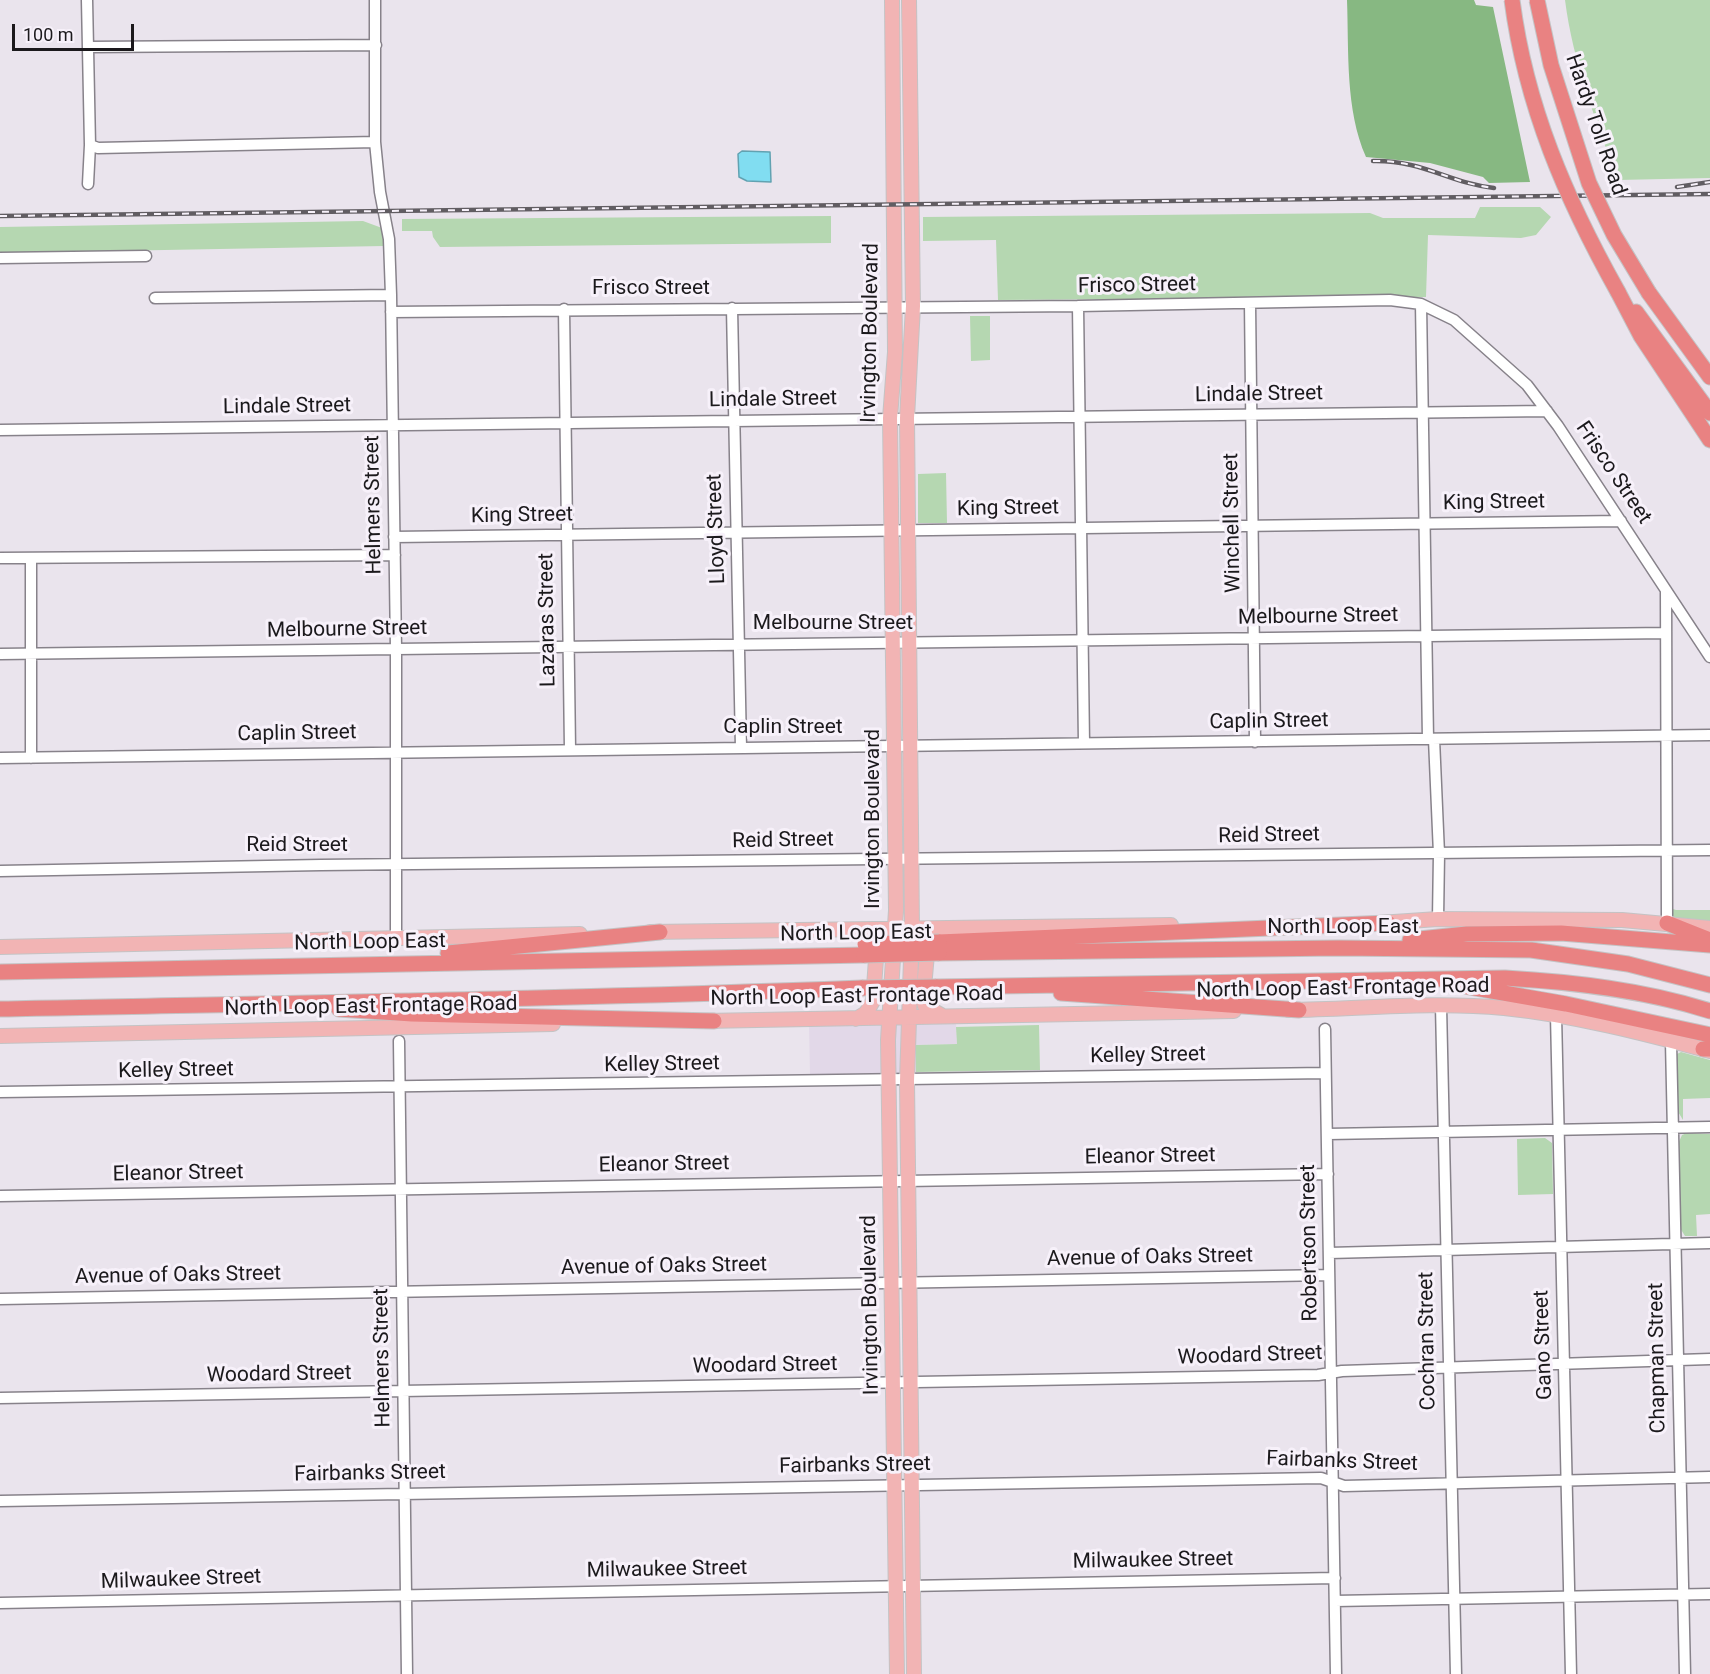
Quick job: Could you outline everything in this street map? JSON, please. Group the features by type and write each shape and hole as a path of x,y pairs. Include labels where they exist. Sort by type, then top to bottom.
{"highway":[{"path":"1512,0 1526,76 1557,173 1574,210 1641,336 1710,440"},
{"name":"Hardy Toll Road","path":"1537,0 1551,65 1589,183 1614,235 1649,293 1710,377"},
{"path":"1618,292 1650,329 1710,413"},
{"path":"939,948 1388,923"},
{"path":"1667,923 1710,940"},
{"path":"269,966 526,948 660,932"},
{"path":"1338,948 1467,934 1515,933 1710,945"},
{"name":"North Loop East","path":"0,972 832,956 865,950 939,948 1338,948 1531,950 1628,964 1710,984"},
{"path":"0,1009 636,996 959,986 1505,978 1584,985 1644,995 1710,1011"},
{"path":"1423,979 1566,1004 1671,1034 1710,1035"},
{"path":"959,986 1299,1010"},
{"path":"249,1004 412,1014 714,1021"}],"main road":[{"name":"Irvington Boulevard","path":"892,0 895,352 890,418 894,642 895,928 889,1081 897,1674"},
{"name":"Irvington Boulevard","path":"909,0 913,306 907,418 912,928 907,1081 914,1674"},
{"path":"893,64 910,64"},
{"path":"892,171 910,171"},
{"path":"894,270 912,269"},
{"path":"0,947 866,928 1388,923 1438,919 1622,920 1710,928"},
{"path":"856,1019 866,1013 873,1001 877,944 876,939 866,928"},
{"path":"945,1017 930,1011 923,999 927,944 936,932 951,928"},
{"name":"North Loop East Frontage Road","path":"0,1036 1442,1006 1502,1008 1671,1034 1708,1050"}],"street":[{"path":"87,0 90,145 88,184"},
{"name":"Helmers Street","path":"375,0 375,142 380,192 389,240 391,295 391,425 396,649 396,937"},
{"path":"88,47 376,45"},
{"path":"90,145 98,148 375,142"},
{"path":"0,258 146,256"},
{"path":"155,298 391,295"},
{"name":"Frisco Street","path":"391,312 1078,306 1390,300 1421,304 1447,315 1480,341 1527,385 1547,411 1710,657"},
{"name":"Winchell Street","path":"1250,303 1256,742"},
{"path":"1421,304 1426,635 1439,854 1438,919"},
{"path":"1078,306 1084,743"},
{"name":"Lloyd Street","path":"732,308 741,748"},
{"name":"Lazaras Street","path":"564,309 570,749"},
{"name":"Lindale Street","path":"0,430 1547,411"},
{"name":"King Street","path":"394,537 1621,521"},
{"path":"0,558 395,555"},
{"path":"31,558 31,758"},
{"path":"1666,590 1667,923"},
{"name":"Melbourne Street","path":"0,654 1665,633"},
{"name":"Caplin Street","path":"0,758 1710,735"},
{"name":"Reid Street","path":"0,871 302,865 397,866 1710,850"},
{"name":"Cochran Street","path":"1442,1006 1456,1674"},
{"name":"Gano Street","path":"1556,1015 1571,1674"},
{"name":"Robertson Street","path":"1325,1029 1329,1134 1329,1275 1336,1674"},
{"name":"Chapman Street","path":"1671,1034 1685,1674"},
{"name":"Helmers Street","path":"399,1041 407,1674"},
{"name":"Kelley Street","path":"0,1092 907,1081 1325,1073"},
{"path":"1329,1134 1710,1127"},
{"name":"Eleanor Street","path":"0,1196 1328,1174"},
{"path":"1329,1253 1710,1243"},
{"name":"Avenue of Oaks Street","path":"0,1299 1329,1275"},
{"name":"Woodard Street","path":"0,1398 911,1383 1331,1373 1710,1359"},
{"name":"Fairbanks Street","path":"0,1501 1321,1478 1344,1486 1710,1477"},
{"name":"Milwaukee Street","path":"0,1603 1335,1578"},
{"path":"1335,1601 1710,1594"}],"shaded area":[{"path":"956,1022 957,1044 916,1045 916,1073 810,1074 809,1024"}],"green space":[{"path":"1347,0 1474,0 1476,5 1493,7 1530,182 1489,183 1483,177 1430,163 1366,157 1354,120 1351,100"},
{"path":"1565,0 1710,0 1710,178 1618,180 1579,69"},
{"path":"1480,207 1540,207 1551,217 1536,235 1521,238 1428,235 1426,297 998,300 996,240 923,241 923,217 1370,213 1383,218 1475,218"},
{"path":"831,216 831,243 440,247 432,231 402,231 402,219"},
{"path":"363,221 382,228 384,246 0,253 0,227"},
{"path":"970,316 990,316 990,360 971,361"},
{"path":"946,473 947,523 918,523 918,474"},
{"path":"1669,903 1673,903 1673,909 1676,910 1710,910 1710,923 1674,918"},
{"path":"1039,1025 1040,1070 916,1072 916,1045 957,1044 956,1027"},
{"path":"1681,1052 1710,1060 1710,1098 1683,1099 1683,1120 1677,1110 1675,1055"},
{"path":"1687,1133 1710,1134 1710,1214 1696,1215 1697,1236 1685,1236 1680,1228 1678,1144 1682,1135"},
{"path":"1545,1138 1552,1143 1553,1194 1518,1195 1517,1139"}],"water":[{"path":"742,151 770,152 771,182 747,181 739,177 738,154"}],"railway":[{"path":"1373,161 1407,164 1463,182 1494,188"},
{"path":"1677,187 1710,182"},
{"path":"0,216 1710,194"}]}
